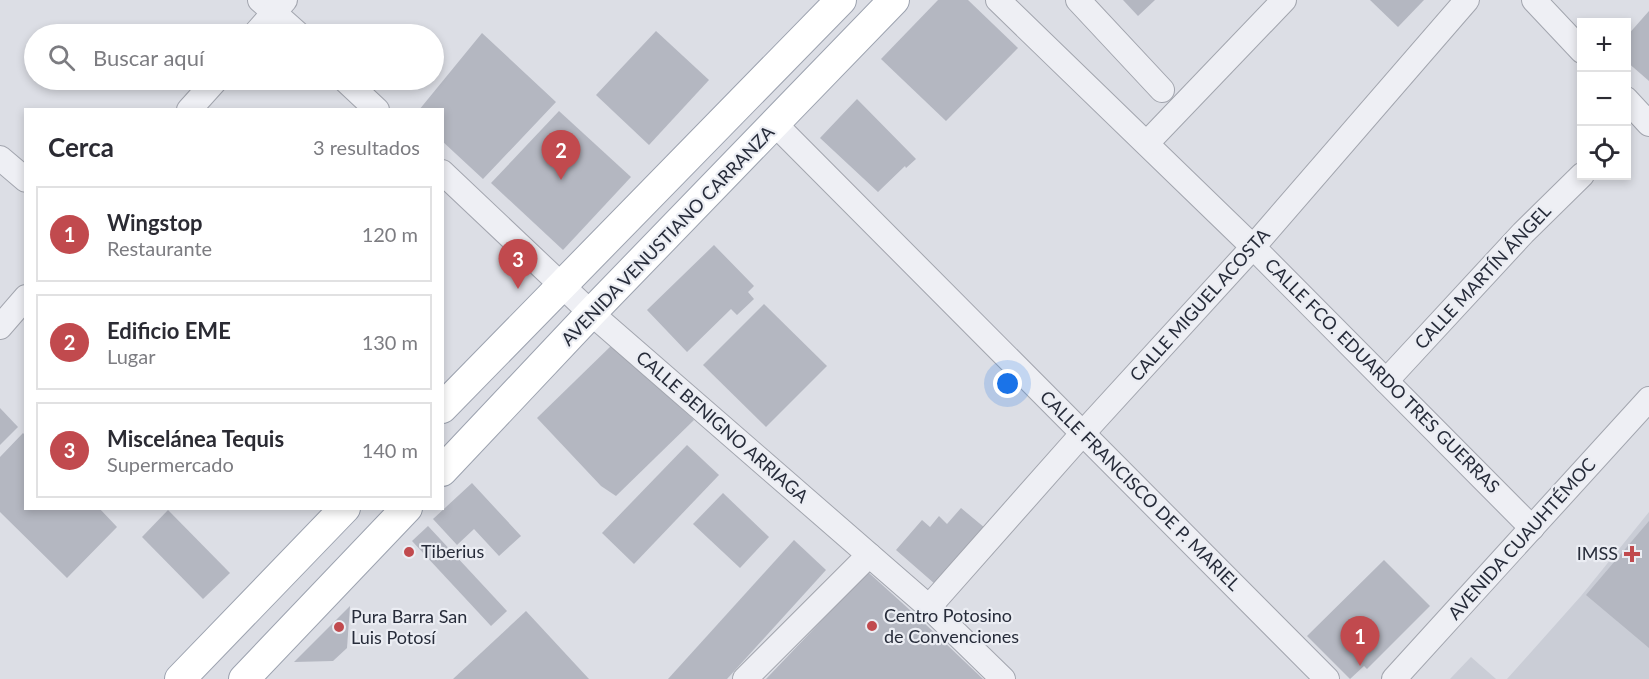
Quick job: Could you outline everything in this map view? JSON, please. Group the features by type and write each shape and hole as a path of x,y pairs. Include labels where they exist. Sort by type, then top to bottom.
{"main road":[{"path":"444,406 841,0"},
{"name":"AVENIDA VENUSTIANO CARRANZA","path":"444,469 591,313 894,0"},
{"path":"180,679 343,510"},
{"path":"244,679 405,510"}],"street":[{"name":"CALLE FCO. EDUARDO TRES GUERRAS","path":"998,0 1253,247 1532,528"},
{"path":"1078,0 1162,90"},
{"path":"1147,143 1284,0"},
{"name":"CALLE MIGUEL ACOSTA","path":"929,607 1083,433 1253,247 1467,0"},
{"path":"1534,0 1577,47"},
{"path":"261,24 274,4 290,24"},
{"path":"191,108 207,90"},
{"path":"356,90 375,108"},
{"name":"CALLE FRANCISCO DE P. MARIEL","path":"775,124 1327,679"},
{"path":"0,158 24,178"},
{"name":"CALLE BENIGNO ARRIAGA","path":"444,174 591,313 929,607 1004,679"},
{"name":"CALLE MARTÍN ÁNGEL","path":"1386,381 1523,233 1577,179"},
{"path":"3,317 24,299"},
{"name":"AVENIDA CUAUHTÉMOC","path":"1394,679 1649,399"},
{"path":"745,679 869,555"}],"shaded area":[{"name":"IMSS","path":"1649,512 1649,679 1507,679 1581,596"},
{"path":"1471,657 1496,679 1450,679"}],"building":[{"path":"938,0 968,0 1018,48 946,121 881,59"},
{"path":"1123,0 1155,0 1138,16"},
{"path":"1370,0 1424,0 1398,27"},
{"path":"1649,11 1649,81 1631,65 1631,31"},
{"path":"656,31 709,80 649,145 596,95"},
{"path":"482,33 556,102 483,179 444,143 444,108 421,108 435,90 444,90 444,79"},
{"path":"857,99 916,159 906,168 905,166 878,192 820,138"},
{"path":"559,111 631,177 563,250 491,183"},
{"path":"714,245 754,286 748,292 754,299 737,315 731,309 687,352 647,310"},
{"path":"764,304 827,366 766,427 703,365"},
{"path":"613,344 694,420 616,496 601,486 537,418"},
{"path":"0,408 18,427 0,445"},
{"path":"24,434 24,510 101,510 117,527 67,578 0,512 0,457"},
{"path":"687,445 719,475 634,564 602,533"},
{"path":"472,483 521,536 499,556 474,529 457,545 433,519"},
{"path":"723,493 769,537 740,568 693,524"},
{"path":"961,508 985,528 935,584 896,550 922,520 930,527 939,516 947,524"},
{"path":"168,510 230,573 203,599 142,537"},
{"path":"1649,521 1649,648 1586,595"},
{"path":"428,526 507,611 491,626 412,541"},
{"path":"794,540 826,570 727,679 668,679"},
{"path":"1384,560 1430,606 1367,669 1364,666 1350,679 1307,636"},
{"name":"Centro Potosino de Convenciones","path":"868,572 922,621 983,679 766,679"},
{"name":"Pura Barra San Luis Potosí","path":"350,606 347,648 333,661 294,662"},
{"path":"526,611 589,679 453,679"}],"place":[{"name":"Edificio EME","path":"561,180"},
{"name":"Miscelánea Tequis","path":"518,289"},
{"name":"Tiberius","path":"409,552"},
{"name":"IMSS","path":"1632,554"},
{"name":"Centro Potosino de Convenciones","path":"872,626"},
{"name":"Pura Barra San Luis Potosí","path":"339,627"},
{"name":"Wingstop","path":"1360,666"}]}
